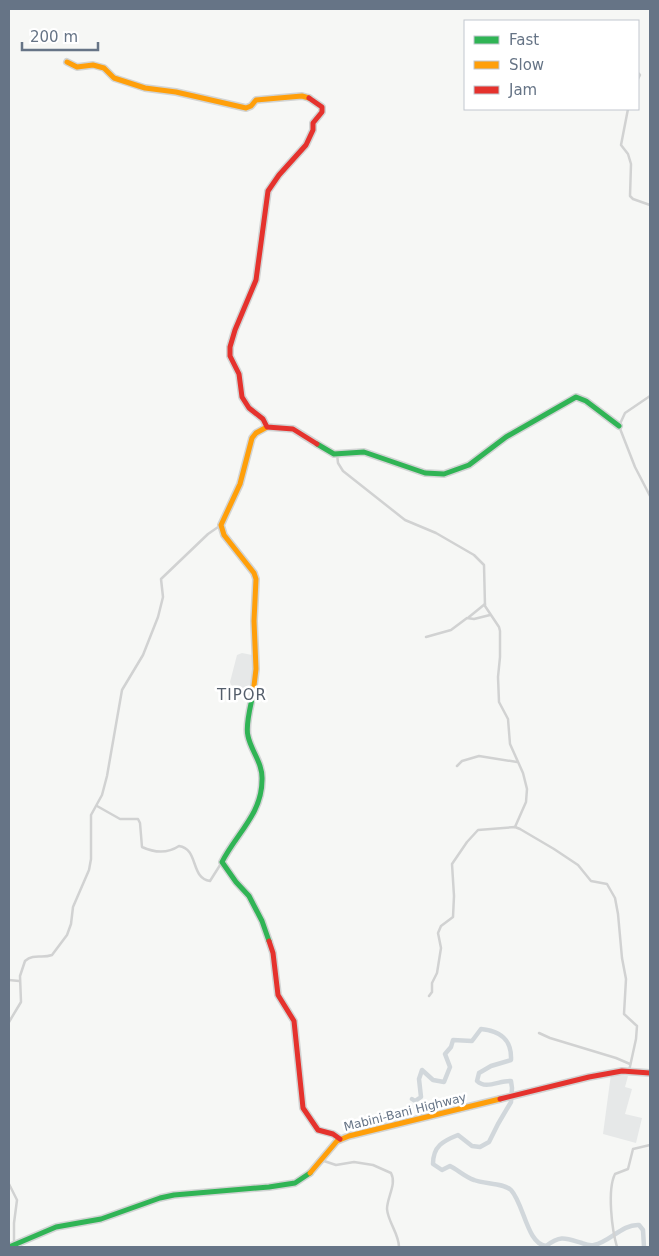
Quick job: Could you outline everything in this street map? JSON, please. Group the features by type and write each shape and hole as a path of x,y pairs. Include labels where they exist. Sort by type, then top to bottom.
{"street":[{"path":"67,62 77,67 93,65 104,68 114,78 145,88 176,92 246,108 251,106 256,100 302,96 308,97 322,107 322,112 313,123 313,130 306,145 279,175 268,191 256,280 230,347 230,356 239,374 242,397 249,408 263,419 266,427"},
{"path":"628,110 621,144 628,154 631,164 630,196 633,199 650,205"},
{"path":"9,1022 22,1000 19,981 20,970 25,960 31,956 52,955 67,935 71,924 73,907 91,865 91,816 97,806 107,776 122,690 143,655 158,617 162,597 162,579 208,534 222,524 240,484 252,438 256,433 266,427 293,429 337,454 364,452 425,473 444,474 469,465 511,434 578,396 619,426 635,467 650,496"},
{"path":"619,426 625,413 650,396"},
{"path":"337,454 338,463 343,471 399,516 410,523 430,530 480,560 484,565 486,570 485,604 500,631 499,702 508,719 510,744 526,782 527,796 524,808 515,827"},
{"path":"97,806 120,819 138,820 142,847 156,852 171,851 179,846 185,847 191,853 201,877 206,880 211,880 230,846 246,827 254,810 262,783 261,766 247,733 256,669 254,621 256,579 254,573 224,535 222,524"},
{"path":"426,637 451,630 485,604"},
{"path":"468,618 474,619 490,615"},
{"path":"457,766 462,761 479,756 518,762"},
{"path":"429,996 432,992 432,983 439,966 441,945 438,933 441,926 453,917 453,860 478,830 515,827 534,836 578,865 591,881 605,884 613,895 618,914 626,975 624,1014 637,1026 629,1071"},
{"path":"222,862 254,904 273,951 278,995 294,1022 303,1108 318,1130 333,1134 340,1139"},
{"path":"9,980 19,981"},
{"path":"539,1033 630,1064"},
{"name":"Mabini-Bani Highway","path":"12,1246 46,1230 101,1219 160,1198 295,1183 311,1172 340,1139 589,1077 629,1071 650,1073"},
{"path":"617,1247 612,1226 612,1186 614,1175 628,1169 633,1149 650,1145"},
{"path":"321,1160 336,1165 363,1163 391,1173 393,1181 387,1210 398,1238 398,1247"},
{"path":"9,1184 18,1200 12,1246"}],"shaded area":[{"path":"242,653 252,655 254,669 250,690 231,685 230,682 237,655"},
{"path":"611,1074 628,1076 625,1087 632,1089 625,1114 642,1118 636,1143 603,1134"}],"waterway":[{"path":"412,1099 415,1101 421,1097 419,1079 422,1070 433,1080 444,1082 450,1067 445,1054 451,1047 453,1040 472,1041 481,1029 504,1037 511,1053 511,1060 491,1066 479,1073 477,1081 485,1085 511,1081 511,1102 489,1142 480,1147 472,1146 458,1135 437,1148 433,1164 442,1170 450,1166 474,1180 504,1186 511,1190 530,1231 540,1244 546,1246 563,1238 594,1245 627,1227 639,1225 643,1230 644,1247"}],"traffic: fast":[{"path":"317,444 334,454 364,452 425,473 444,474 469,465 506,437 576,397 586,401 619,426"},
{"path":"253,694 247,731 261,768 261,792 253,814 222,862 249,896 262,921 269,941"},
{"path":"9,1247 56,1227 101,1219 160,1198 295,1183 310,1173"}],"traffic: slow":[{"path":"67,62 77,67 93,65 104,68 114,78 145,88 176,92 246,108 251,106 256,100 302,96 309,98"},
{"path":"253,694 256,669 254,621 256,579 254,573 224,535 221,525 240,484 252,438 256,433 267,427"},
{"path":"310,1173 337,1141 349,1136 500,1099"}],"traffic: jam":[{"path":"309,98 322,107 322,112 313,123 313,130 306,145 279,175 268,191 256,280 235,330 230,347 230,356 239,374 242,397 249,408 263,419 267,427 293,429 317,444"},
{"path":"269,941 273,953 278,995 294,1021 303,1108 318,1130 333,1134 340,1139"},
{"path":"500,1099 589,1077 622,1071 650,1073"}],"district":[{"name":"TIPOR","path":"242,695"}]}
